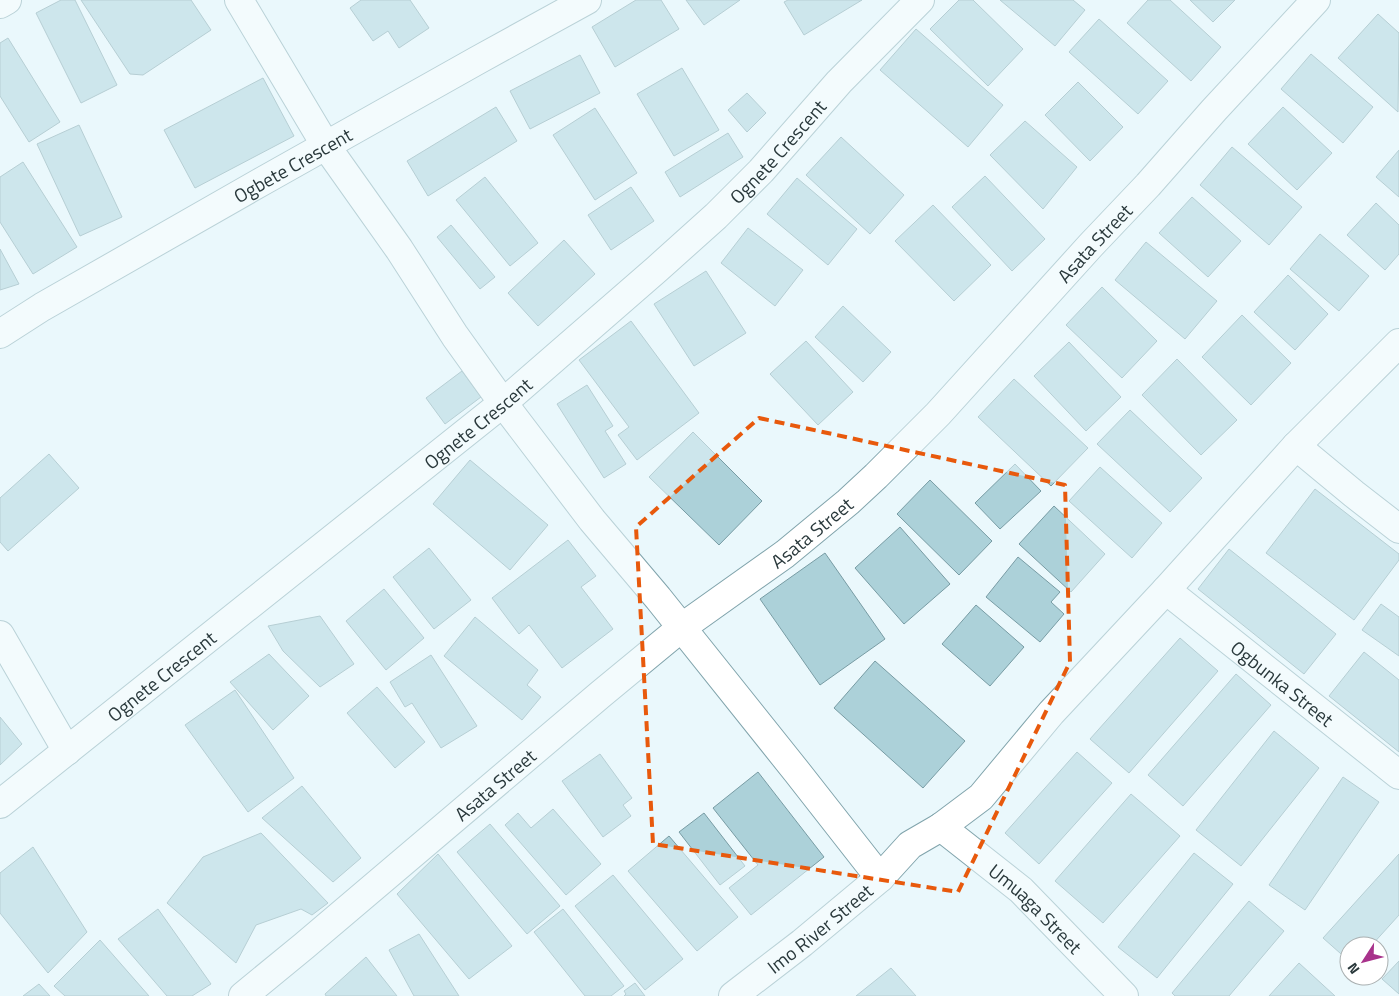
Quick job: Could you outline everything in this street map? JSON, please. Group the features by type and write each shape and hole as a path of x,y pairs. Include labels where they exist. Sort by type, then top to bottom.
{"street":[{"path":"0,4 7,0"},
{"path":"239,0 326,146 399,249 455,336 503,403 592,520 658,598 880,878"},
{"name":"Ogbete Crescent","path":"0,334 42,307 587,0"},
{"name":"Ognete Crescent","path":"0,804 503,403 657,269 761,171 839,82 920,0"},
{"name":"Asata Street","path":"243,996 681,628 784,554 848,502 938,414 1316,0"},
{"name":"Imo River Street","path":"734,996 802,943 880,878 910,845 941,827 981,797 1051,712 1166,590 1296,446 1399,343"},
{"path":"1296,446 1399,529"},
{"name":"Ogbunka Street","path":"1166,590 1399,775"},
{"path":"0,635 67,750"},
{"name":"Umuaga Street","path":"941,827 1020,890 1124,996"}],"highlighted area":[{"path":"759,418 1065,485 1070,662 958,892 653,844 636,527"}],"building":[{"path":"61,0 75,0 117,85 81,103 36,13"},
{"path":"81,0 191,0 211,30 143,75 130,74"},
{"path":"361,0 410,0 429,28 399,48 388,31 373,41 350,8"},
{"path":"636,0 661,0 679,29 615,67 592,27"},
{"path":"686,0 740,0 704,25"},
{"path":"788,0 862,0 804,35 784,2"},
{"path":"959,0 973,0 1023,49 988,86 930,29"},
{"path":"1000,0 1073,0 1085,10 1055,46"},
{"path":"1148,0 1170,0 1221,47 1191,81 1127,23"},
{"path":"1190,0 1235,0 1213,22"},
{"path":"1378,14 1399,33 1398,112 1338,58"},
{"path":"1099,19 1168,81 1138,114 1069,52"},
{"path":"916,29 1003,105 968,147 880,70"},
{"path":"8,38 60,122 29,142 0,96 0,43"},
{"path":"1311,54 1373,107 1343,143 1281,89"},
{"path":"580,55 600,93 530,129 510,91"},
{"path":"682,68 719,130 674,156 637,94"},
{"path":"263,78 294,136 195,188 164,130"},
{"path":"1078,82 1123,127 1090,161 1045,115"},
{"path":"747,93 766,113 747,132 728,110"},
{"path":"496,107 517,141 428,196 407,161"},
{"path":"1283,107 1332,153 1297,190 1248,144"},
{"path":"595,108 637,173 595,200 553,135"},
{"path":"1025,121 1077,167 1043,209 990,155"},
{"path":"79,125 122,217 80,236 37,144"},
{"path":"728,133 743,157 680,197 665,172"},
{"path":"841,137 904,195 870,234 806,175"},
{"path":"1232,147 1302,207 1269,245 1200,185"},
{"path":"1399,150 1399,197 1376,177"},
{"path":"23,162 77,247 33,274 0,222 0,177"},
{"path":"985,176 1045,239 1012,271 952,207"},
{"path":"485,177 538,243 510,266 456,200"},
{"path":"797,178 857,229 828,265 767,214"},
{"path":"631,187 654,221 611,250 588,215"},
{"path":"1192,197 1241,241 1208,277 1159,233"},
{"path":"1376,203 1399,225 1399,254 1385,270 1347,235"},
{"path":"933,205 991,265 954,301 895,241"},
{"path":"451,225 495,277 480,289 437,237"},
{"path":"748,228 803,270 775,306 721,263"},
{"path":"1320,234 1369,276 1339,311 1290,269"},
{"path":"564,240 595,274 538,326 508,293"},
{"path":"1146,242 1217,301 1185,339 1115,280"},
{"path":"0,249 19,284 0,290"},
{"path":"706,271 746,333 694,366 654,304"},
{"path":"1288,275 1328,314 1295,350 1254,312"},
{"path":"1102,287 1157,341 1122,378 1066,325"},
{"path":"843,306 891,352 863,382 815,337"},
{"path":"1242,315 1291,363 1251,405 1202,357"},
{"path":"631,321 699,413 637,460 618,435 629,427 579,360"},
{"path":"806,341 853,392 818,425 770,374"},
{"path":"1069,342 1121,397 1086,431 1034,376"},
{"path":"1177,359 1237,420 1201,455 1142,395"},
{"path":"462,371 481,397 445,424 426,398"},
{"path":"1014,379 1088,448 1051,486 978,417"},
{"path":"587,385 613,426 605,431 626,464 604,478 557,404"},
{"path":"1130,410 1202,478 1170,512 1097,444"},
{"path":"693,432 762,501 719,545 649,477"},
{"path":"49,454 79,488 8,551 0,542 0,498"},
{"path":"470,460 548,525 510,570 433,504"},
{"path":"1015,464 1041,491 1000,529 975,503"},
{"path":"1100,467 1162,523 1132,558 1069,501"},
{"path":"930,480 992,541 959,575 897,514"},
{"path":"1315,489 1399,554 1399,560 1354,620 1266,553"},
{"path":"1054,506 1105,554 1071,592 1019,544"},
{"path":"900,527 950,584 904,624 855,568"},
{"path":"568,540 596,576 581,587 613,629 562,668 529,625 519,634 492,598"},
{"path":"429,548 471,600 434,629 393,577"},
{"path":"1229,549 1336,634 1304,674 1198,589"},
{"path":"825,553 885,639 820,685 760,599"},
{"path":"1018,557 1060,592 1051,602 1064,614 1040,642 986,597"},
{"path":"384,589 424,638 386,670 346,621"},
{"path":"1381,604 1399,617 1399,656 1362,630"},
{"path":"976,605 1024,647 990,686 942,644"},
{"path":"320,616 354,664 320,687 283,651 268,626"},
{"path":"475,617 538,670 527,685 541,697 522,720 444,656"},
{"path":"1180,638 1218,671 1129,773 1090,739"},
{"path":"1364,652 1399,680 1399,752 1329,696"},
{"path":"269,654 309,696 273,730 230,682"},
{"path":"431,655 477,726 441,748 412,703 405,707 390,682"},
{"path":"875,661 965,741 923,788 834,708"},
{"path":"1236,674 1271,705 1183,806 1148,775"},
{"path":"377,687 425,742 395,768 347,713"},
{"path":"235,690 294,778 248,812 185,725"},
{"path":"0,717 22,744 0,765"},
{"path":"1274,731 1319,768 1241,866 1196,830"},
{"path":"1077,752 1112,783 1039,864 1005,833"},
{"path":"600,754 632,798 623,805 631,816 603,837 562,781"},
{"path":"758,772 824,857 751,915 729,888 758,865 713,808"},
{"path":"1343,777 1379,802 1305,910 1269,885"},
{"path":"302,786 361,858 333,882 262,818"},
{"path":"1131,794 1180,836 1103,923 1055,881"},
{"path":"553,809 601,864 566,895 505,825 518,813 531,828"},
{"path":"704,813 745,866 720,885 679,832"},
{"path":"490,824 560,906 527,934 457,852"},
{"path":"261,833 328,903 312,915 301,909 256,925 236,963 167,903 203,857"},
{"path":"669,836 738,917 697,951 628,871"},
{"path":"33,847 87,932 48,973 0,913 0,873"},
{"path":"1194,853 1233,884 1157,978 1118,947"},
{"path":"438,854 512,946 469,979 397,894"},
{"path":"1399,854 1399,915 1380,936 1339,936 1339,952 1323,938"},
{"path":"613,875 683,959 645,990 575,906"},
{"path":"1249,901 1284,931 1229,996 1175,996 1172,993"},
{"path":"158,909 211,984 192,996 167,996 118,939"},
{"path":"563,909 624,986 611,996 585,996 534,932"},
{"path":"419,934 459,996 414,996 389,950"},
{"path":"100,940 149,996 65,996 54,986"},
{"path":"366,957 397,996 326,996 325,994"},
{"path":"1399,961 1399,994 1389,985 1389,972"},
{"path":"1299,963 1335,996 1269,996"},
{"path":"891,968 916,996 856,996"},
{"path":"635,983 645,996 624,996 626,994 624,991"},
{"path":"39,984 50,996 23,996"}]}
